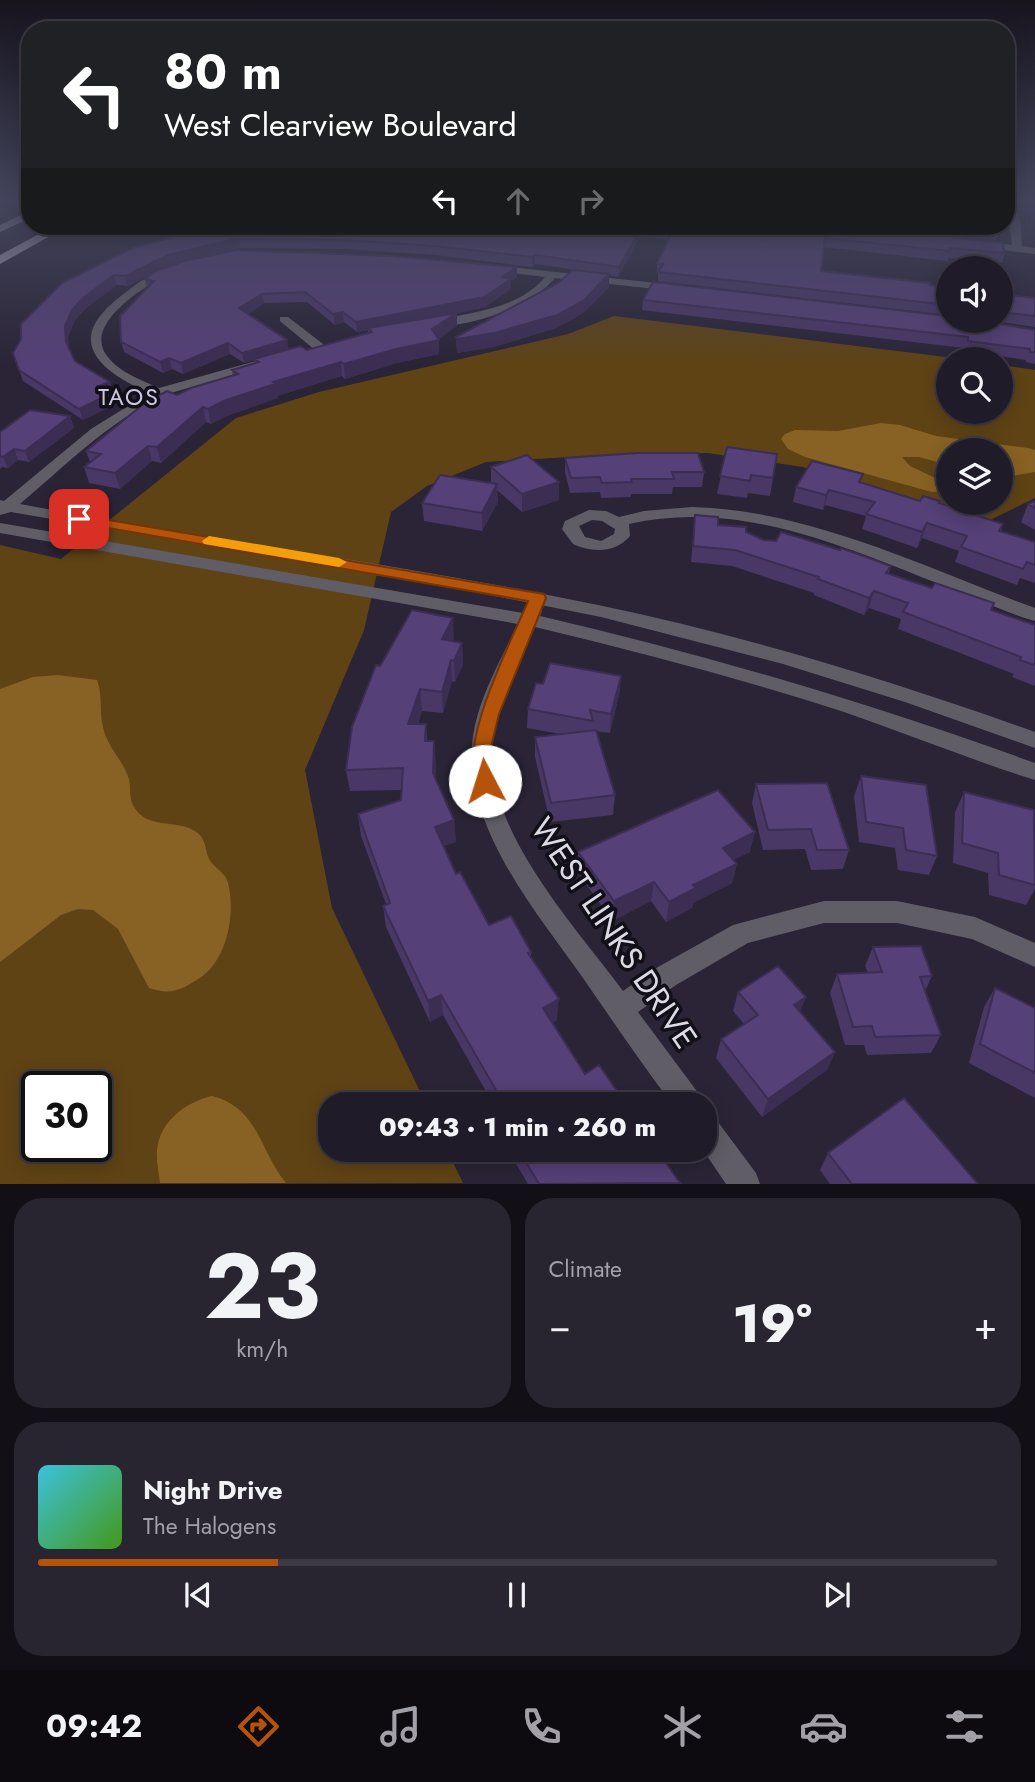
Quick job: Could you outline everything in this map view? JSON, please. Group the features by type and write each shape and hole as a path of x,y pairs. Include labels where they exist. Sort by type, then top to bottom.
{"street":[{"path":"159,393 125,378 100,358 94,337 103,316 153,276 183,265"},
{"path":"476,266 687,289"},
{"path":"420,324 465,318 527,298 547,284 552,275"},
{"path":"284,319 319,347"},
{"path":"3,508 121,415 159,393 272,360"},
{"path":"3,508 538,598 675,628 790,658 949,709 1035,740"},
{"path":"619,522 653,513 691,510 780,522 811,530 1035,615"},
{"path":"0,528 529,620 670,653 810,693 1035,772"},
{"name":"WEST LINKS DRIVE","path":"538,598 490,714 481,747 491,809 526,876 679,1092"},
{"path":"620,1009 667,976 742,933 824,912 897,912 975,928 1035,955"},
{"path":"717,1145 745,1184"}],"shaded area":[{"path":"614,316 936,356 936,424 1013,424 1013,367 1035,370 1035,498 1013,509 1013,438 936,438 936,508 803,467 707,453 619,454 486,462 427,486 391,512 364,630 305,770 332,908 420,1092 318,1092 318,1162 453,1162 463,1183 0,1184 0,545 61,559 236,418 319,392 568,334"},
{"path":"881,423 951,438 936,438 936,462 919,457 902,457 910,466 936,478 936,492 805,457 788,449 781,439 795,430 838,431"},
{"path":"1013,446 1035,450 1035,472 1013,476"},
{"path":"958,515 1000,515 984,523"},
{"path":"58,675 97,680 105,734 129,779 133,805 146,819 182,826 199,834 211,862 227,879 230,922 222,949 208,971 180,989 163,991 149,988 118,929 93,910 78,909 61,915 0,962 0,689 33,677"},
{"path":"212,1096 228,1102 249,1120 286,1183 160,1183 157,1150 163,1130 184,1108"}],"building":[{"path":"120,254 171,254 125,276 114,275 84,297 72,310 65,326 66,342 75,361 110,382 99,386 112,393 79,409 19,370 13,353 21,339 21,324 62,283"},
{"path":"216,254 345,254 517,267 502,277 511,279 484,297 356,322 343,312 333,314 305,292 262,294 239,308 287,340 242,353 228,343 181,363 169,358 160,362 121,342 120,316 154,281 145,279 156,271"},
{"path":"508,254 626,254 619,267 535,255"},
{"path":"661,254 823,254 821,271 930,283 936,286 936,304 658,272 663,264 657,263"},
{"path":"573,270 609,274 584,300 557,315 494,333 457,339 456,337 558,283"},
{"path":"653,282 936,315 936,333 1013,333 1013,326 1035,330 1035,352 1030,352 1030,349 968,341 968,337 643,300"},
{"path":"1013,295 1035,298 1035,316 1013,313"},
{"path":"457,313 432,329 439,340 344,364 341,362 273,382 275,384 226,400 208,409 203,407 157,447 148,446 115,473 84,467 101,454 86,451 146,402 167,391 177,395 238,374 232,370 259,362 254,359 300,346 307,350 372,332 368,328"},
{"path":"30,410 70,416 25,451 14,449 3,457 0,456 0,432"},
{"path":"727,447 777,454 773,478 751,475 750,481 720,476"},
{"path":"637,453 698,453 704,472 672,472 674,479 631,479 632,482 602,483 600,477 571,478 565,458"},
{"path":"527,455 559,482 522,494 491,467"},
{"path":"812,461 863,474 859,482 920,501 923,496 936,500 936,515 976,515 1003,524 999,531 1035,542 1035,565 1027,562 1023,569 961,547 967,536 927,523 922,532 866,514 875,502 829,490 826,495 796,487"},
{"path":"440,475 497,484 482,513 422,503"},
{"path":"695,515 718,517 718,525 746,527 746,532 764,540 776,541 781,532 840,550 841,548 891,566 886,573 932,588 935,583 994,603 991,610 1035,625 1035,665 1020,660 1021,657 903,612 908,603 874,591 869,598 818,579 819,577 735,550 693,546"},
{"path":"412,610 453,618 442,639 462,643 454,661 451,660 442,692 420,689 408,724 426,724 425,741 434,741 433,773 454,820 435,827 456,874 460,872 489,925 511,916 531,952 528,953 559,999 543,1008 585,1074 599,1065 618,1092 497,1092 441,995 428,1001 383,906 390,903 358,814 401,800 403,768 346,770 352,727 376,665 380,666"},
{"path":"550,663 621,676 611,714 590,710 593,721 528,709 536,683 543,684"},
{"path":"596,730 615,795 551,803 535,737"},
{"path":"861,776 926,785 937,856 906,850 903,828 866,822"},
{"path":"827,783 849,850 817,850 811,829 768,830 756,784"},
{"path":"718,790 755,832 723,848 737,864 693,885 696,888 669,902 654,882 614,901 578,852"},
{"path":"964,792 1034,810 1035,885 999,875 998,853 962,843"},
{"path":"921,946 932,976 920,977 941,1035 875,1037 872,1026 853,1027 837,974 882,972 873,947"},
{"path":"778,966 806,997 794,1005 835,1052 768,1099 721,1039 758,1015 738,992"},
{"path":"995,988 1035,1008 1035,1073 980,1044"},
{"path":"904,1098 978,1184 852,1184 828,1153"},
{"path":"526,1162 665,1162 680,1183 539,1184"}],"slow traffic":[{"path":"209,541 339,562"}],"district":[{"name":"TAOS","path":"129,397"}],"route":[{"path":"79,519 307,556 538,598 490,714 481,747 485,781"}]}
